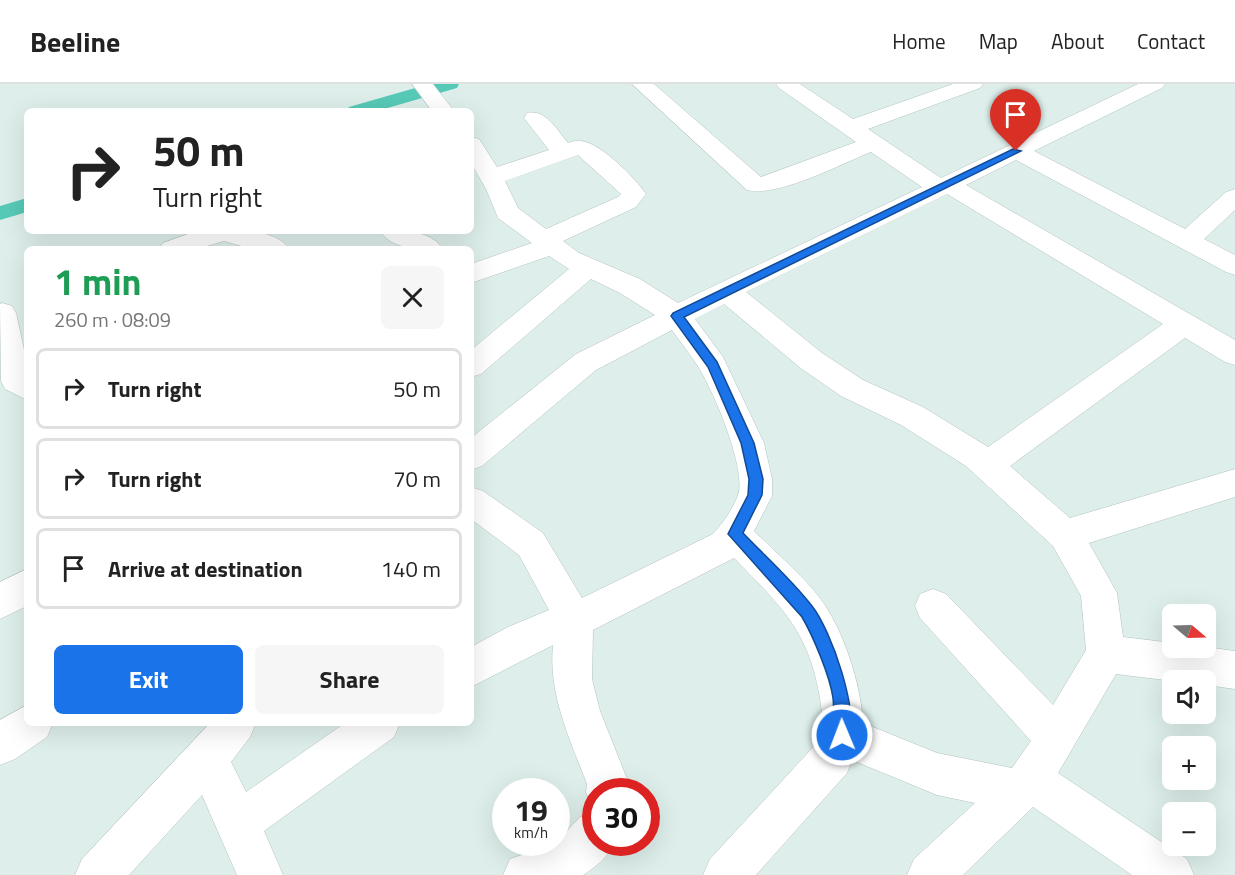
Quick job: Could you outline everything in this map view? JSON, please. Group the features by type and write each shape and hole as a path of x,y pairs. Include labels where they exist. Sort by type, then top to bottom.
{"street":[{"path":"642,84 755,184 770,184 873,143"},
{"path":"786,84 873,143 944,186 1235,354"},
{"path":"850,128 973,84"},
{"path":"474,455 586,362 727,291 1155,84"},
{"path":"535,118 562,151"},
{"path":"474,272 547,243 627,202 634,194 589,151 579,147 492,177"},
{"path":"474,149 492,177 507,212 547,243 588,267 630,286 677,316 713,365 748,443 756,479 755,495 735,534 725,545 575,620 540,631 474,666"},
{"path":"1016,151 1235,266"},
{"path":"1187,241 1235,197"},
{"path":"180,246 213,234"},
{"path":"239,234 269,246"},
{"path":"399,234 424,246"},
{"path":"474,363 588,267"},
{"path":"727,291 813,361 852,388 912,416 986,466 1065,534 1099,593 1106,654 1056,738 1025,785 930,875"},
{"path":"10,311 16,381 24,386"},
{"path":"986,466 1184,324"},
{"path":"1065,534 1235,483"},
{"path":"474,503 531,544 575,620 571,660 572,679 580,711 606,778"},
{"path":"726,875 832,758 842,735 841,696 818,629 807,612 735,534"},
{"path":"0,602 24,587"},
{"path":"933,606 1056,738"},
{"path":"1106,654 1235,670"},
{"path":"0,744 28,726"},
{"path":"98,875 207,759 234,726"},
{"path":"239,823 376,726"},
{"path":"842,735 937,774 1025,785 1171,875"},
{"path":"207,759 239,823 260,875"},
{"path":"526,875 565,861 582,848"}],"waterway":[{"path":"366,108 450,84"},
{"path":"0,213 24,206"}],"route":[{"path":"842,735 841,696 818,629 807,612 735,534 755,495 756,479 748,443 713,365 677,316 1016,151"}]}
